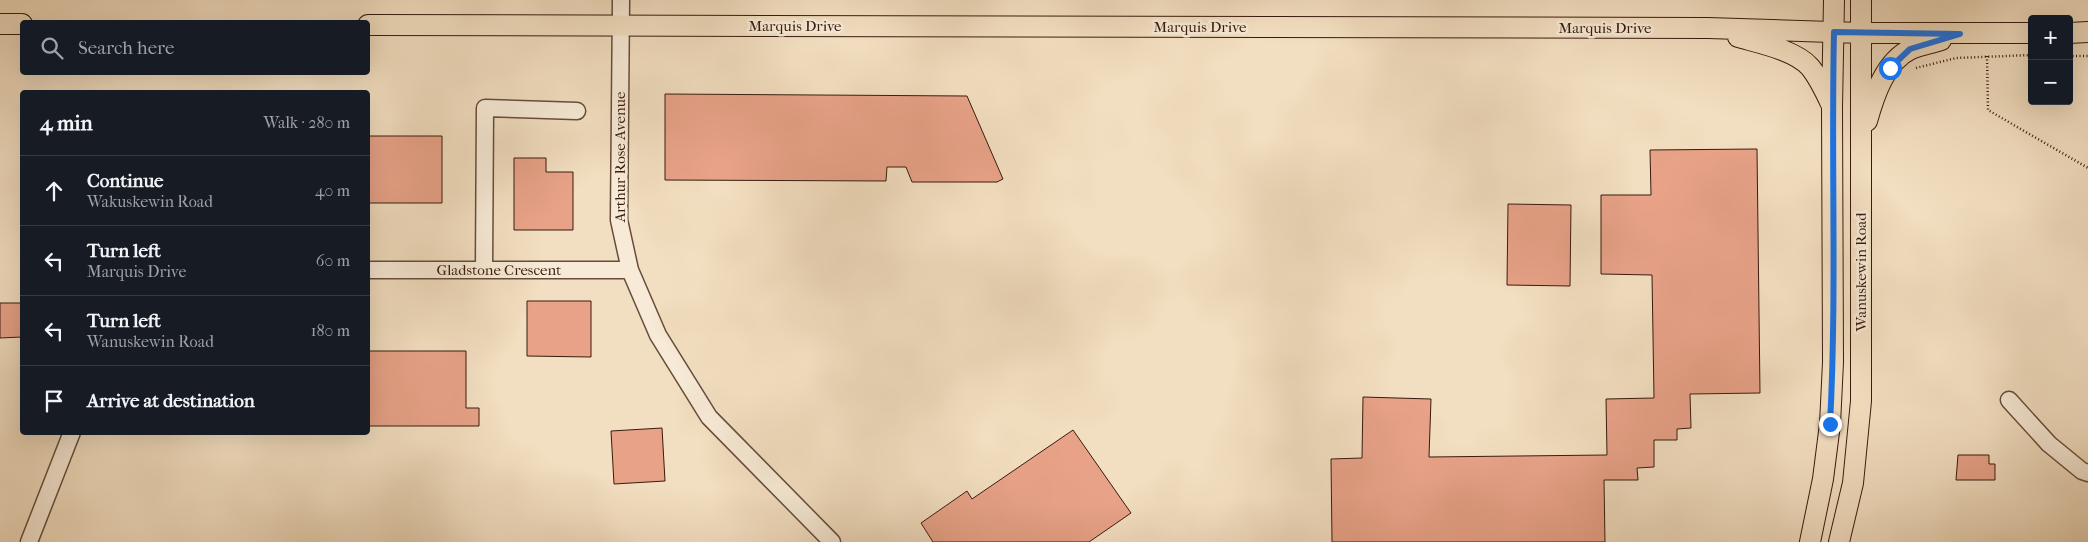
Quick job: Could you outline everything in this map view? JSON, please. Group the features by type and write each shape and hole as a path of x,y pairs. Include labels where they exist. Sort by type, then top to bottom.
{"main road":[{"name":"Wanuskewin Road","path":"1810,542 1823,479 1830,424 1833,362 1832,107 1834,0"},
{"name":"Wanuskewin Road","path":"1839,542 1853,483 1861,400 1861,0"},
{"path":"0,24 20,24"},
{"name":"Marquis Drive","path":"370,25 1708,28 1862,33 2028,33"},
{"path":"1708,28 1772,46 1793,55 1808,65 1822,85 1832,107"},
{"path":"2073,33 2088,32"},
{"path":"1862,140 1875,98 1885,74 1895,62 1910,49 1960,34"}],"street":[{"name":"Arthur Rose Avenue","path":"621,0 619,220 630,270 658,335 709,417 832,542"},
{"path":"484,270 485,108 577,111"},
{"name":"Gladstone Crescent","path":"370,270 630,270"},
{"path":"2009,400 2049,444 2082,471 2088,473"},
{"path":"29,542 71,435"}],"path":[{"path":"1987,56 1988,110 2088,168"},
{"path":"1912,70 1931,62 1956,58 2028,56"},
{"path":"2073,56 2088,56"}],"building":[{"path":"665,94 967,96 1003,179 997,182 912,182 906,167 887,167 886,181 665,180"},
{"path":"370,136 442,136 442,203 370,203"},
{"path":"1757,149 1760,393 1690,394 1691,428 1677,429 1677,440 1654,440 1654,467 1637,468 1638,480 1604,480 1605,542 1332,542 1331,459 1362,458 1363,397 1431,399 1429,457 1607,455 1606,399 1654,398 1652,275 1601,274 1601,195 1651,195 1650,150"},
{"path":"514,158 546,158 546,172 573,172 573,230 514,230"},
{"path":"1508,204 1571,205 1570,286 1507,285"},
{"path":"527,301 591,301 591,357 527,356"},
{"path":"0,303 20,303 20,337 0,338"},
{"path":"370,351 466,351 466,408 479,408 479,426 370,426"},
{"path":"662,428 665,481 614,484 611,431"},
{"path":"1073,430 1131,513 1089,542 933,542 921,523 967,491 972,499"},
{"path":"1958,455 1989,455 1989,464 1995,464 1995,480 1956,480"}],"route":[{"path":"1830,424 1833,362 1832,107 1834,32 1960,34 1910,49 1890,68"}]}
